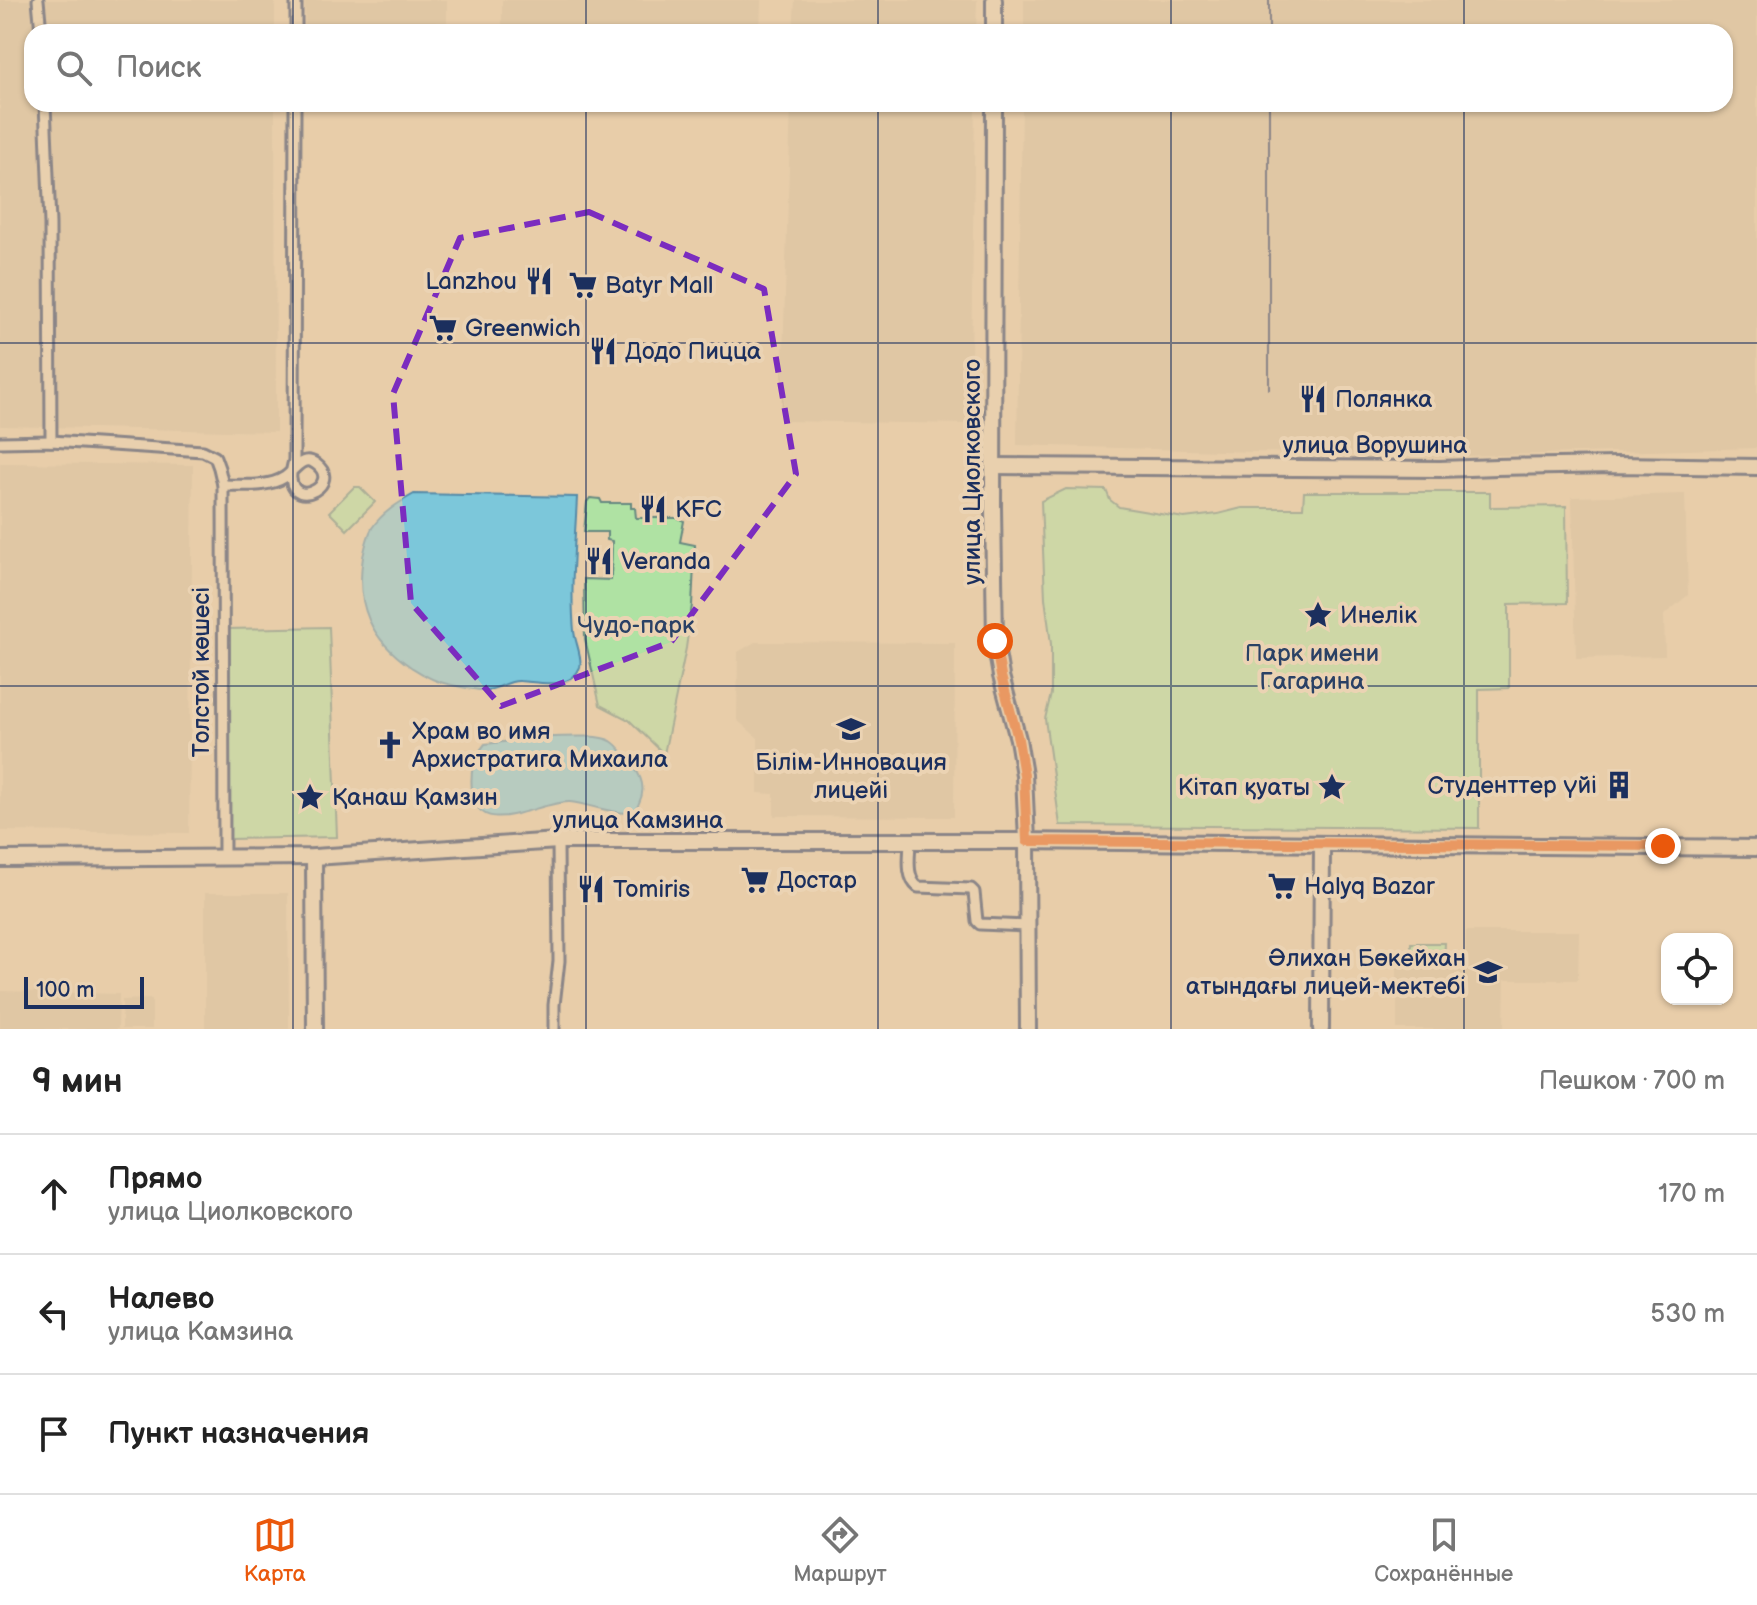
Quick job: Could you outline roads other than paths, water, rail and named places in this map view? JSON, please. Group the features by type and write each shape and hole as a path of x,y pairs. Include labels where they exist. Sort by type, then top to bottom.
{"main road":[{"path":"994,0 994,24"},
{"name":"улица Циолковского","path":"994,112 995,641 1022,763 1027,841 1028,1029"},
{"name":"улица Ворушина","path":"993,466 1440,469 1600,465 1757,467"},
{"name":"улица Камзина","path":"0,859 314,857 558,841 910,840 1757,848"},
{"path":"1321,1029 1322,844"},
{"path":"314,857 315,1029"}],"street":[{"path":"38,0 40,24"},
{"path":"296,0 296,24"},
{"path":"45,112 50,224 51,441"},
{"path":"295,112 294,433 291,481 297,490"},
{"path":"0,442 51,441 203,451 215,457 223,485 272,483 307,493 315,491 322,482 322,472 302,451 294,433"},
{"path":"272,483 300,462 311,462"},
{"name":"Толстой көшесі","path":"223,485 224,859"},
{"path":"910,840 910,878 913,884 918,887 971,889 980,924 1028,926"},
{"path":"554,1029 559,961 558,841"}],"water":[{"path":"414,494 577,497 572,598 574,631 581,663 576,675 562,682 516,681 490,690 476,689 430,678 411,667 386,645 376,633 364,606 363,557 376,523"},
{"path":"550,737 598,737 615,744 633,765 642,783 642,796 636,809 625,813 570,802 497,817 485,814 476,806 472,771 485,744"}],"railway":[{"path":"1269,0 1269,24"},
{"path":"1269,112 1269,389"}],"place":[{"name":"Lanzhou","path":"539,281"},
{"name":"Batyr Mall","path":"583,285"},
{"name":"Greenwich","path":"443,328"},
{"name":"Додо Пицца","path":"603,351"},
{"name":"Полянка","path":"1313,399"},
{"name":"KFC","path":"653,509"},
{"name":"Veranda","path":"599,561"},
{"name":"Инелік","path":"1318,615"},
{"name":"Білім-Инновация лицейі","path":"851,729"},
{"name":"Храм во имя Архистратига Михаила","path":"390,745"},
{"name":"Студенттер үйі","path":"1619,785"},
{"name":"Кітап қуаты","path":"1332,787"},
{"name":"Қанаш Қамзин","path":"310,797"},
{"name":"Достар","path":"755,880"},
{"name":"Halyq Bazar","path":"1282,886"},
{"name":"Tomiris","path":"591,889"},
{"name":"Әлихан Бөкейхан атындағы лицей-мектебі","path":"1488,972"}],"park label":[{"name":"Чудо-парк","path":"636,625"},
{"name":"Парк имени Гагарина","path":"1312,667"}]}
